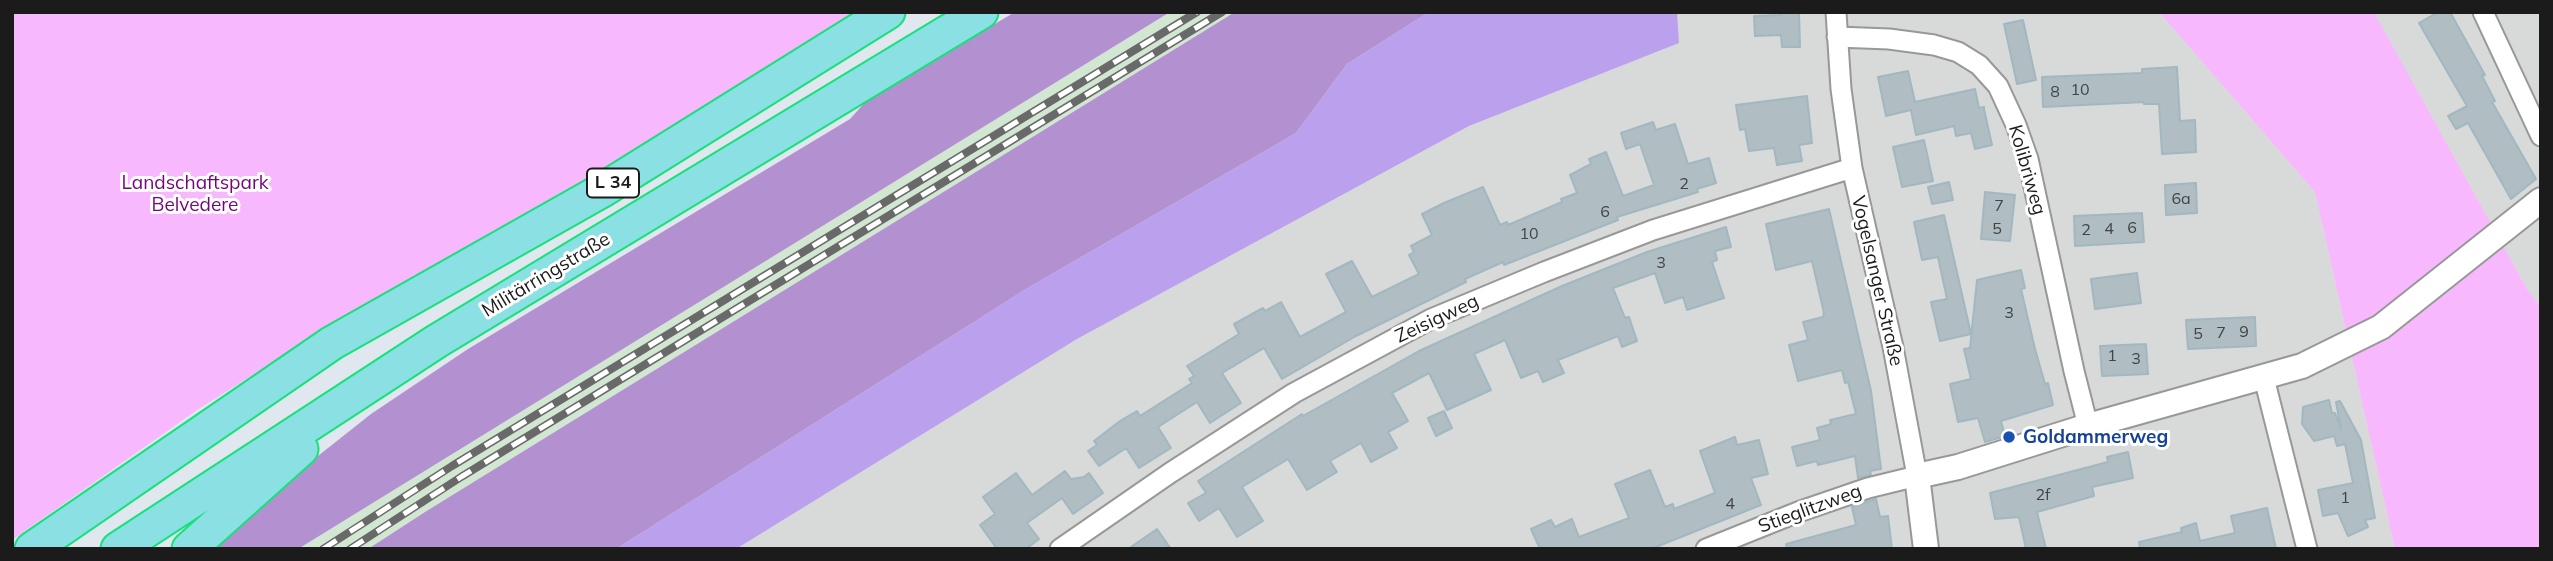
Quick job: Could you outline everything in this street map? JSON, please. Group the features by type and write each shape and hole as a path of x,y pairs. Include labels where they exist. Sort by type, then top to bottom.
{"highway":[{"name":"L 34","path":"32,549 331,343 601,191 887,12"},
{"name":"Militärringstraße","path":"118,549 437,341 981,12"},
{"name":"L 34","path":"189,549 281,466 437,341"}],"street":[{"name":"Vogelsanger Straße","path":"1836,12 1841,89 1852,168 1893,347 1917,477 1926,549"},
{"path":"2483,12 2541,136"},
{"name":"Kolibriweg","path":"1837,37 1889,39 1934,45 1958,52 1979,65 1998,86 2028,159 2088,426"},
{"name":"Zeisigweg","path":"1060,549 1170,473 1294,393 1431,319 1653,230 1852,168"},
{"path":"1917,477 2302,366 2381,327 2541,200"},
{"path":"2264,378 2307,549"},
{"name":"Stieglitzweg","path":"1706,549 1844,496 1917,477"}],"shaded area":[{"path":"1015,12 1170,12 298,549 207,549 246,513 371,414 468,349 850,119 868,99"},
{"path":"1170,12 1235,12 368,549 298,549"},
{"path":"1235,12 1429,12 1347,64 1296,133 1026,289 616,549 368,549 425,512"},
{"path":"1429,12 1677,12 1679,43 1469,126 1077,339 736,549 616,549 1026,289 1296,133 1347,64"},
{"path":"1677,12 2159,12 2315,192 2395,549 736,549 1077,339 1469,126 1678,43"},
{"path":"2374,12 2541,12 2541,308 2527,289"}],"green space":[{"name":"Landschaftspark Belvedere","path":"12,12 876,12 361,318 299,346 200,408 12,540"},
{"path":"2159,12 2374,12 2527,289 2541,308 2541,549 2395,549 2315,192"}],"building":[{"path":"1781,12 1799,12 1800,47 1782,47 1781,35 1755,36 1754,16 1781,15"},
{"path":"2438,12 2450,12 2485,75 2482,76 2495,101 2492,102 2536,179 2511,199 2468,123 2456,129 2448,116 2467,106 2419,23"},
{"path":"2023,20 2036,80 2017,84 2004,24"},
{"path":"2177,67 2180,121 2195,120 2196,152 2162,154 2159,104 2144,102 2043,107 2042,77 2142,73 2142,69"},
{"path":"1908,71 1915,102 1975,89 1979,108 1984,107 1992,145 1975,149 1971,133 1956,136 1954,126 1916,135 1911,110 1886,116 1878,77"},
{"path":"1807,96 1812,143 1799,145 1802,161 1777,165 1774,148 1749,151 1745,129 1740,130 1736,105"},
{"path":"1653,122 1656,130 1675,124 1688,164 1709,158 1716,183 1697,189 1698,192 1617,217 1618,220 1504,265 1503,262 1465,279 1466,282 1356,336 1282,379 1264,348 1222,373 1241,403 1210,423 1197,402 1158,427 1171,448 1139,468 1126,448 1099,466 1088,451 1097,445 1094,441 1120,421 1137,411 1140,416 1192,383 1189,379 1194,376 1187,366 1239,334 1234,324 1263,308 1265,311 1281,302 1300,337 1346,312 1326,274 1352,261 1372,297 1419,274 1409,255 1414,252 1411,246 1432,235 1422,214 1444,203 1483,187 1500,225 1507,222 1508,225 1577,193 1570,175 1591,164 1589,159 1606,152 1623,196 1654,185 1640,144 1626,149 1621,133"},
{"path":"1924,140 1933,181 1902,187 1893,147"},
{"path":"1949,182 1953,200 1932,204 1928,187"},
{"path":"2196,183 2197,213 2166,215 2165,185"},
{"path":"1985,192 2015,195 2010,241 1981,239"},
{"path":"1829,209 1871,391 1881,469 1870,471 1871,475 1858,478 1855,456 1818,465 1817,461 1797,466 1792,447 1820,440 1817,428 1831,424 1830,420 1856,414 1842,370 1798,381 1789,345 1808,340 1803,322 1823,317 1824,313 1812,261 1776,270 1766,224"},
{"path":"2142,213 2144,242 2075,246 2074,216"},
{"path":"1944,215 1971,334 1940,341 1931,302 1947,299 1938,257 1922,260 1914,222"},
{"path":"1726,227 1731,247 1715,251 1717,260 1712,262 1724,298 1687,310 1683,297 1665,303 1655,273 1613,288 1625,318 1629,317 1637,341 1622,347 1618,336 1558,360 1564,373 1543,382 1538,371 1521,378 1505,340 1474,354 1491,390 1447,410 1429,373 1392,393 1408,421 1388,432 1397,448 1371,462 1361,443 1330,461 1337,472 1307,490 1288,459 1242,487 1263,521 1237,537 1219,508 1199,521 1188,503 1206,493 1198,481 1302,414 1303,416 1419,351 1562,286 1647,252"},
{"path":"2021,270 2025,288 2021,289 2035,349 2053,405 2001,421 2005,436 1985,442 1978,418 1958,422 1950,384 1971,379 1964,349 1970,348 1977,280"},
{"path":"2137,273 2141,303 2095,309 2091,279"},
{"path":"2255,317 2256,346 2188,349 2186,320"},
{"path":"2146,344 2148,374 2102,376 2100,346"},
{"path":"2329,400 2332,413 2335,413 2341,429 2336,402 2340,401 2361,440 2375,518 2365,520 2368,527 2348,536 2338,513 2323,516 2318,490 2353,483 2345,444 2337,446 2334,436 2314,441 2302,424 2303,407"},
{"path":"1444,411 1452,428 1436,436 1428,418"},
{"path":"1735,437 1737,445 1759,440 1768,474 1751,478 1761,505 1651,549 1540,549 1531,529 1551,520 1555,527 1572,519 1579,537 1629,518 1615,484 1650,470 1665,507 1673,504 1674,509 1715,493 1700,451"},
{"path":"2128,452 2133,478 2092,487 2094,496 2037,512 2046,549 2026,549 2019,517 1995,519 1990,493 2108,462 2107,457"},
{"path":"1065,471 1071,479 1084,477 1089,473 1103,493 1073,514 1062,498 1027,523 1039,539 1026,549 997,549 980,525 995,514 983,497 1016,473 1032,495"},
{"path":"1876,499 1880,517 1888,516 1892,549 1787,549 1786,544 1856,525 1852,507"},
{"path":"2267,508 2276,549 2140,549 2139,542 2182,532 2181,528 2196,523 2200,541 2235,533 2231,516"},
{"path":"1157,529 1171,549 1128,549"}],"railway":[{"path":"323,549 452,466 1197,12"},
{"path":"350,549 461,477 1222,12"}],"place":[{"name":"Goldammerweg","path":"2009,437"}]}
